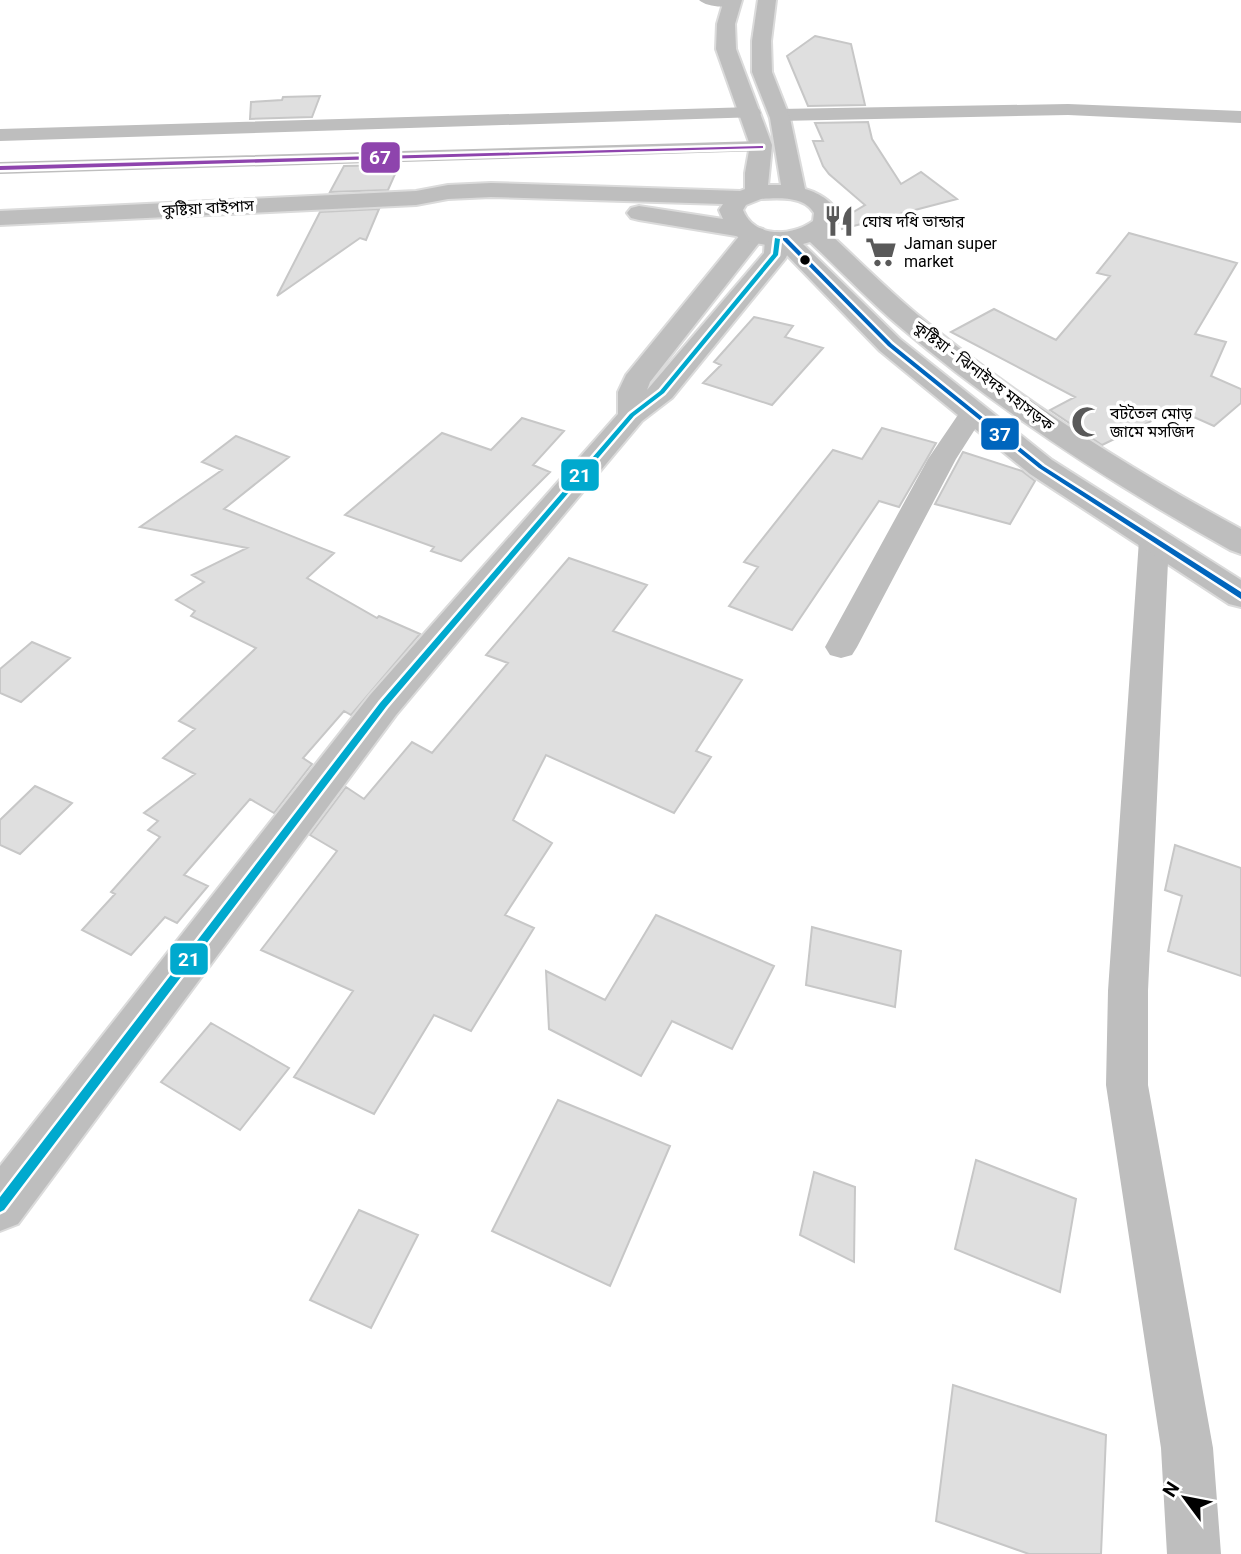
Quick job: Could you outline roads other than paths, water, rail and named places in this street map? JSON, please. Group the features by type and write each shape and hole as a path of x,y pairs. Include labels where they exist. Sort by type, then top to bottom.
{"main road":[{"path":"767,0 761,39 764,82 780,119 787,150 786,167 795,193"},
{"path":"0,1206 383,705 632,415 662,392 776,254 756,215 757,133 726,49 732,1"},
{"path":"726,38 761,39"},
{"name":"কুষ্টিয়া বাইপাস","path":"0,219 416,198 449,192 491,190 565,193 756,215"},
{"path":"756,215 795,193"},
{"path":"756,215 814,232 825,224 827,214 816,201 795,193"},
{"name":"কুষ্টিয়া বাইপাস","path":"416,198 446,202 536,202 756,215"},
{"name":"কুষ্টিয়া - ঝিনাইদহ মহাসড়ক","path":"756,215 890,345 1041,467 1241,596"},
{"name":"কুষ্টিয়া - ঝিনাইদহ মহাসড়ক","path":"814,232 919,329 1023,409 1165,501 1241,543"}],"street":[{"path":"707,0 732,1"},
{"path":"780,119 994,108 1165,111 1241,117"},
{"path":"0,135 757,133"},
{"path":"0,168 757,133"},
{"path":"841,647 942,459 973,412"},
{"path":"1154,540 1128,991 1127,1085 1187,1448 1194,1554"}],"place":[{"name":"ঘোষ দধি ভান্ডার","path":"839,221"},
{"name":"Jaman super market","path":"881,252"},
{"name":"বটতৈল মোড় জামে মসজিদ","path":"1087,422"}]}
